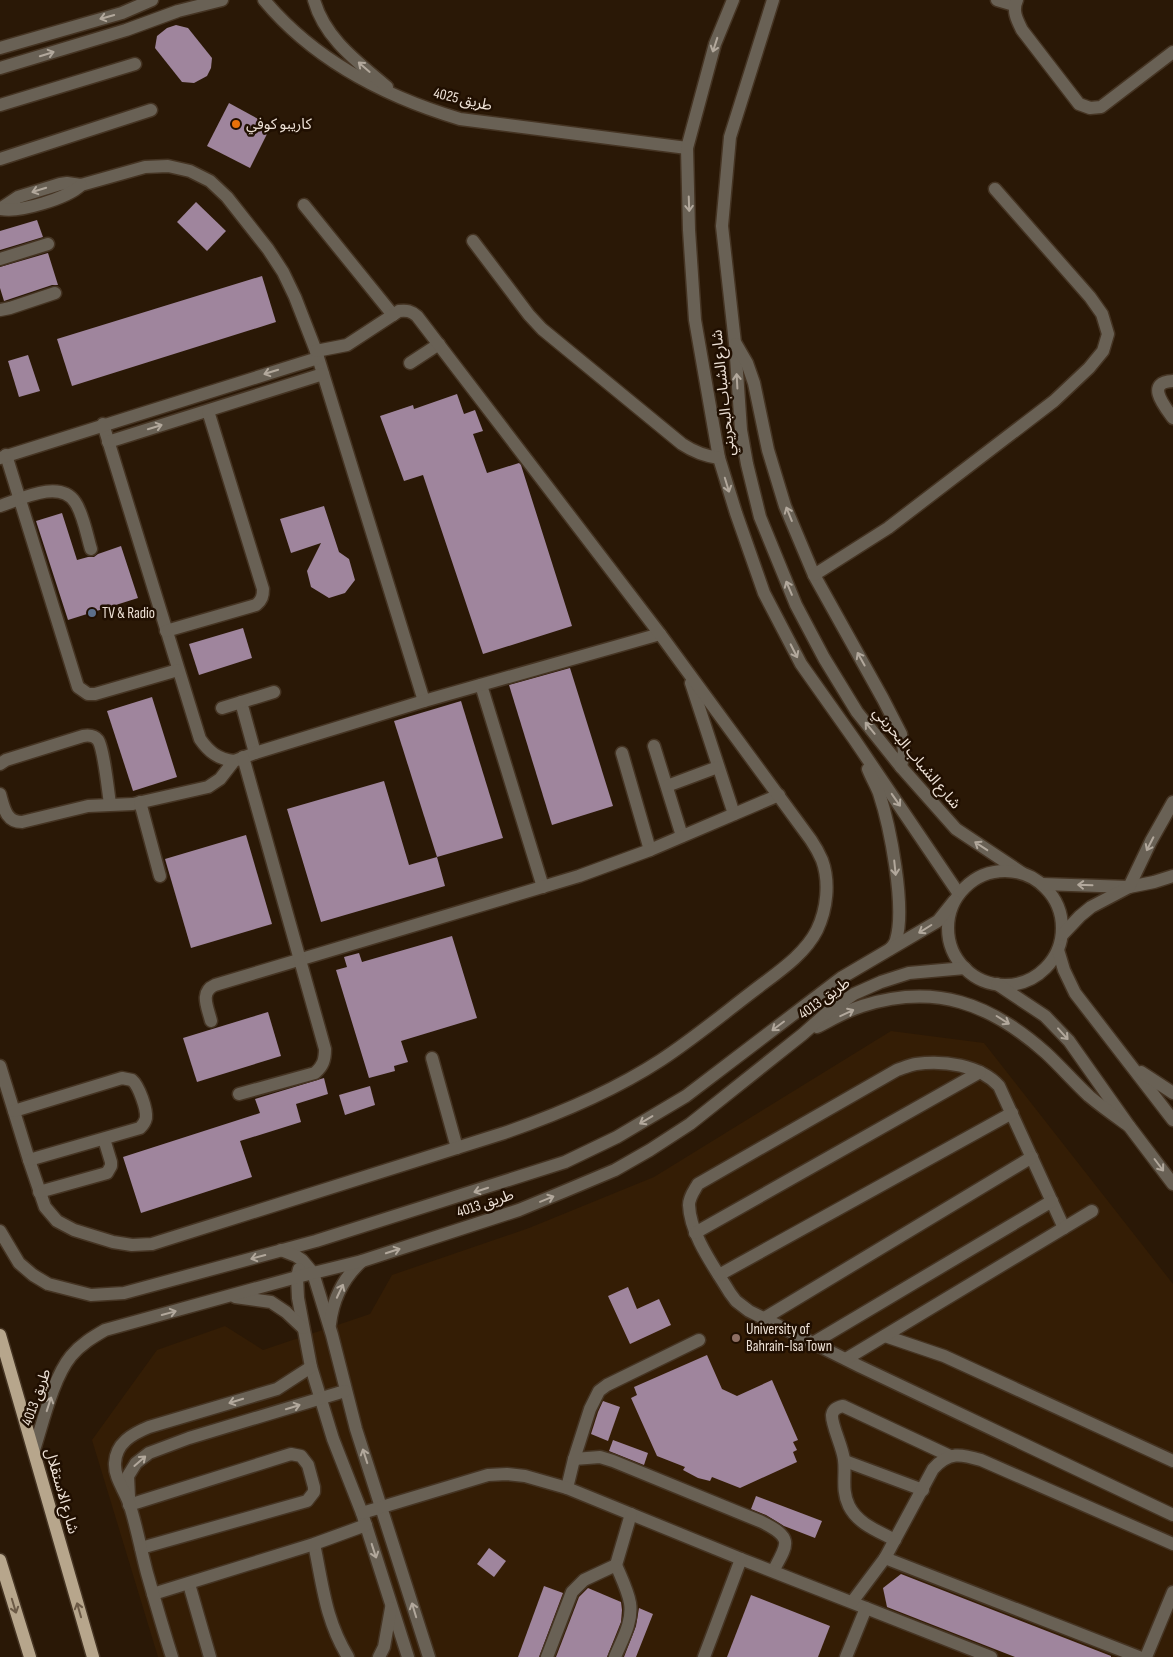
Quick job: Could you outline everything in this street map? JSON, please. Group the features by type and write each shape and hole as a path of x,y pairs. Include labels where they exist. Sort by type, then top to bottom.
{"main road":[{"name":"شارع الاستقلال","path":"0,1335 93,1657"},
{"path":"0,1560 30,1657"}],"street":[{"path":"0,48 122,13 152,0"},
{"path":"0,68 126,30 178,11 222,0"},
{"path":"314,0 322,20 332,36 344,49 401,99"},
{"name":"شارع الشباب البحريني","path":"733,0 715,44 687,148 689,230 695,320 719,458 764,592 801,664 854,739 957,898"},
{"name":"شارع الشباب البحريني","path":"773,0 730,138 722,226 735,343 739,407 747,464 760,517 796,605 824,658 857,712 901,767 956,829 1022,873"},
{"path":"997,0 1015,3 1015,16 1022,30 1079,104 1090,108 1101,107 1173,52"},
{"name":"طريق 4025","path":"269,2 298,34 330,59 364,81 401,99 430,110 460,119 687,148"},
{"path":"0,105 135,64"},
{"path":"0,159 151,110"},
{"path":"0,209 18,197 60,184 81,185 145,167 168,166 190,171 210,181 227,197 268,249 283,272 295,297 317,354 424,701"},
{"path":"814,575 888,528 1046,407 1089,368 1103,351 1108,334 1102,314 1090,297 995,189"},
{"path":"304,205 393,315"},
{"path":"473,241 528,315 557,342 682,444 699,454 719,458"},
{"path":"0,259 48,244"},
{"path":"0,310 55,293"},
{"path":"0,1066 45,1207 57,1221 74,1230 113,1242 132,1245 152,1244 457,1148 545,1119 584,1102 623,1082 696,1036 786,966 803,949 817,930 825,908 827,884 822,861 811,840 660,634 412,312 399,311 347,345 237,383 3,457 20,500 78,687 88,694 94,694 178,670"},
{"path":"735,343 748,363 768,450 785,506 814,575 901,734 904,751 901,767"},
{"path":"410,363 438,344"},
{"path":"108,442 323,374"},
{"path":"1173,380 1166,381 1158,391 1158,397 1173,418"},
{"path":"237,383 242,400"},
{"path":"166,631 256,605 261,601 263,595 263,589 208,411"},
{"path":"103,424 200,739 206,748 223,760 238,759 424,701 660,634"},
{"path":"0,506 49,491 64,492 76,502 91,549"},
{"path":"687,671 734,814"},
{"path":"482,685 543,887"},
{"path":"222,708 274,692"},
{"path":"241,702 255,753"},
{"path":"0,764 6,760 89,735 94,737 100,746 110,804"},
{"path":"854,739 879,794 894,851 899,927 896,942 890,949"},
{"path":"654,746 682,836"},
{"path":"622,752 650,850"},
{"path":"0,794 7,815 17,822 22,822 88,806 140,802 208,787 220,779 238,759"},
{"path":"238,759 325,1049 322,1067 315,1073 307,1077 239,1094"},
{"path":"667,786 718,767"},
{"path":"211,1021 206,999 208,990 211,987 579,876 650,850 779,795"},
{"path":"140,802 160,876"},
{"path":"1129,887 1150,841 1173,802"},
{"path":"997,984 1012,984 1026,981 1040,974 1058,950 1062,935 1062,921 1052,894 1042,884 1022,873 1004,870 987,873 971,881 957,898 950,915 948,929 953,950 965,968 980,978 997,984 1031,1006 1058,1028 1128,1126 1173,1184"},
{"path":"1062,935 1091,907 1129,887 1173,876"},
{"path":"1042,884 1129,887"},
{"name":"طريق 4013","path":"0,1231 19,1263 33,1275 48,1284 91,1294 124,1293 316,1241 565,1162 617,1137 686,1096 841,978 938,921 957,898"},
{"path":"1058,950 1064,970 1075,992 1173,1120"},
{"name":"طريق 4013","path":"34,1450 63,1368 71,1356 92,1337 106,1330 362,1261 519,1210 615,1170 690,1124 830,1011 854,994 881,982 909,973 965,968"},
{"path":"803,1034 859,1007 886,999 941,998 968,1004 994,1014 1017,1029 1047,1054 1091,1097 1128,1126"},
{"path":"432,1058 457,1148"},
{"path":"1064,1228 999,1086 980,1072 956,1065 924,1063 914,1064 897,1070 698,1184 691,1195 689,1205 695,1232 719,1275 736,1301 742,1306 763,1319 812,1343 1173,1515"},
{"path":"1133,1067 1173,1093"},
{"path":"695,1232 980,1072"},
{"path":"14,1111 122,1078 132,1080 139,1088 146,1114 144,1124 140,1128 29,1160"},
{"path":"719,1275 1012,1113"},
{"path":"39,1192 107,1172 112,1162 104,1139"},
{"path":"763,1319 1032,1157"},
{"path":"812,1343 1052,1201"},
{"path":"846,1359 1092,1211"},
{"path":"316,1241 302,1260 297,1277 298,1298 311,1367 333,1439 362,1513 408,1657"},
{"path":"281,1250 302,1260 314,1273 330,1327 345,1390 428,1657"},
{"path":"330,1327 331,1314 339,1291 348,1275 362,1261"},
{"path":"230,1296 271,1302 286,1312 303,1328"},
{"path":"885,1336 944,1356 1173,1461"},
{"path":"568,1488 574,1459 590,1409 600,1391 607,1385 699,1340"},
{"path":"172,1657 129,1505 117,1475 115,1464 117,1452 124,1441 133,1434 149,1427 277,1389 311,1367"},
{"path":"129,1505 128,1476 136,1463 149,1453 189,1438 345,1390"},
{"path":"895,1540 862,1522 849,1506 843,1484 845,1461 840,1439 832,1420 832,1413 837,1407 843,1406 950,1456"},
{"path":"184,1417 189,1438"},
{"path":"129,1505 291,1454 301,1456 305,1460 314,1487 314,1492 307,1501 141,1548"},
{"path":"852,1602 885,1558 933,1469 940,1461 950,1456 964,1455 982,1460 1173,1544"},
{"path":"574,1459 600,1457 613,1461 776,1529 785,1538 786,1547 772,1571"},
{"path":"845,1461 922,1490"},
{"path":"362,1513 488,1475 507,1474 525,1476 568,1488 741,1559 991,1657"},
{"path":"615,1657 627,1628 631,1610 630,1601 616,1565 631,1514"},
{"path":"153,1594 366,1526"},
{"path":"314,1544 331,1624 348,1657"},
{"path":"885,1558 1140,1657"},
{"path":"704,1657 741,1559"},
{"path":"547,1657 572,1592 584,1580 616,1565"},
{"path":"189,1584 210,1657"},
{"path":"1146,1657 1173,1592"},
{"path":"380,1657 384,1647 391,1603"},
{"path":"846,1657 866,1608"}],"shaded area":[{"name":"University of Bahrain-Isa Town","path":"891,1031 984,1043 1173,1284 1173,1657 158,1657 92,1440 157,1350 225,1326 263,1350 370,1314 392,1275 529,1228 654,1177"}],"building":[{"path":"176,25 188,28 212,58 211,68 207,76 194,83 182,82 155,48 157,36 167,28"},
{"path":"229,103 271,126 250,168 207,146"},
{"path":"196,202 226,231 207,251 177,222"},
{"path":"37,220 43,237 0,250 0,231"},
{"path":"48,253 58,285 52,285 4,301 0,288 0,267"},
{"path":"262,276 276,322 72,386 57,339"},
{"path":"28,355 40,391 19,397 8,361"},
{"path":"457,394 464,414 475,410 483,431 473,434 487,473 519,463 521,465 572,626 483,654 423,475 404,481 380,416 413,405 414,409"},
{"path":"324,506 339,552 349,559 355,580 345,593 329,598 311,587 307,571 321,543 291,553 280,519"},
{"path":"62,513 77,560 94,557 121,546 138,598 68,620 36,521"},
{"path":"243,628 252,658 199,675 189,644"},
{"path":"570,668 613,806 552,825 509,685"},
{"path":"152,697 177,777 133,791 107,711"},
{"path":"461,701 503,838 437,857 394,721"},
{"path":"384,781 409,865 437,857 445,886 321,922 287,809"},
{"path":"246,835 272,924 191,948 165,859"},
{"path":"452,936 477,1018 401,1041 408,1062 394,1066 395,1071 369,1078 336,970 347,967 344,957 359,953 362,962"},
{"path":"268,1012 281,1056 197,1082 183,1038"},
{"path":"324,1078 328,1094 296,1104 301,1122 240,1141 252,1177 141,1213 123,1157 260,1113 255,1099"},
{"path":"370,1086 375,1105 345,1115 339,1095"},
{"path":"628,1287 637,1309 659,1299 671,1325 630,1344 608,1296"},
{"path":"707,1355 722,1389 737,1396 772,1380 798,1440 793,1442 797,1450 793,1452 797,1462 740,1488 712,1477 710,1481 698,1478 683,1470 685,1467 657,1456 631,1398 637,1395 634,1387"},
{"path":"603,1401 620,1407 608,1441 591,1434"},
{"path":"613,1440 648,1453 644,1465 609,1451"},
{"path":"756,1496 822,1521 815,1538 784,1526 766,1515 751,1509"},
{"path":"489,1548 506,1561 494,1577 477,1564"},
{"path":"901,1574 1111,1657 1015,1657 887,1607 883,1588"},
{"path":"544,1586 563,1593 539,1657 518,1657"},
{"path":"588,1588 621,1602 621,1622 607,1657 556,1657 579,1597"},
{"path":"751,1595 830,1626 818,1657 727,1657"},
{"path":"639,1608 653,1614 636,1657 624,1657 636,1626"}],"place":[{"name":"كاريبو كوفي","path":"236,124"},
{"name":"TV & Radio","path":"92,613"},
{"name":"University of Bahrain-Isa Town","path":"736,1338"}]}
